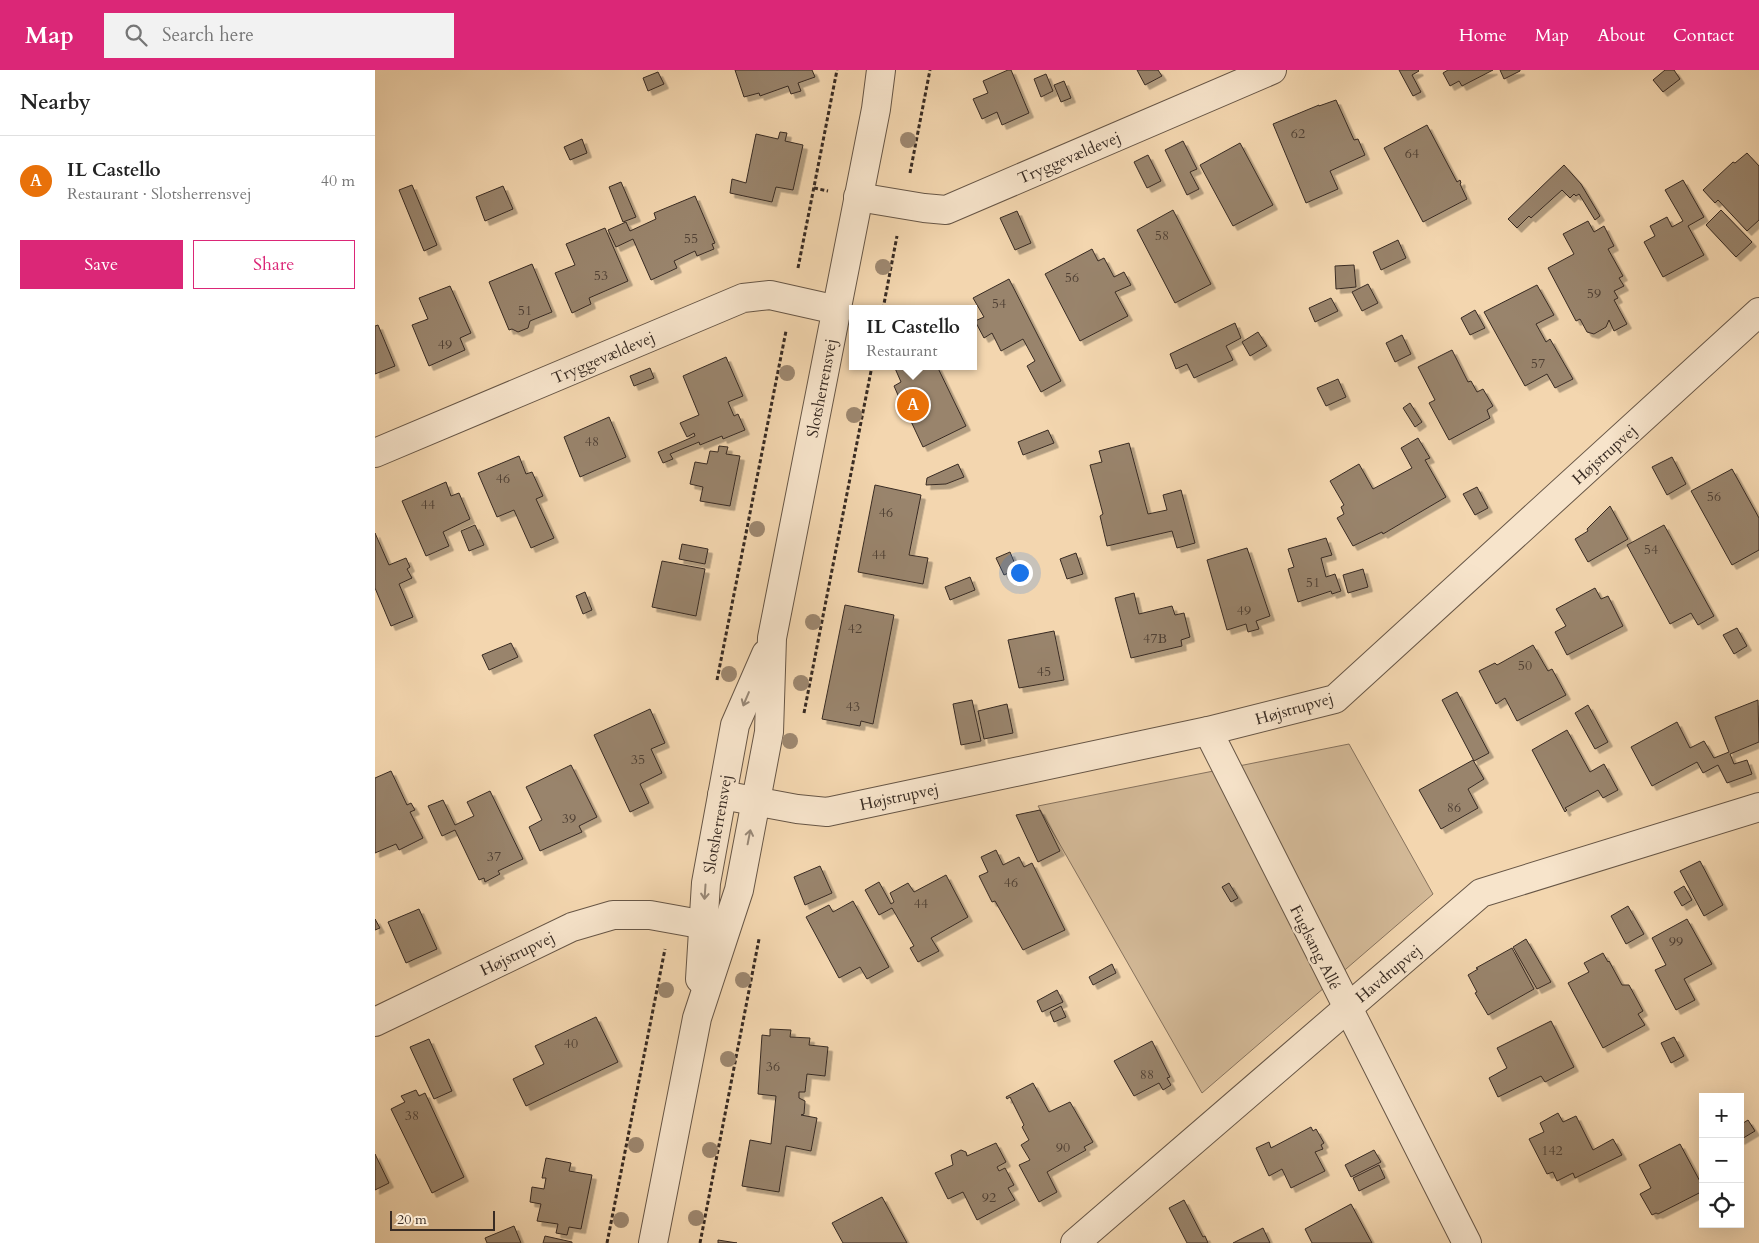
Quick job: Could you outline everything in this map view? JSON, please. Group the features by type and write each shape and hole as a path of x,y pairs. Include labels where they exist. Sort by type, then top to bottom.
{"street":[{"name":"Slotsherrensvej","path":"653,1243 715,926 739,890 769,732 772,638 859,198 876,109 881,70"},
{"name":"Slotsherrensvej","path":"876,109 889,70"},
{"name":"Tryggevældevej","path":"859,198 946,210 1272,70"},
{"name":"Tryggevældevej","path":"375,453 743,298 770,295 837,310"},
{"name":"Højstrupvej","path":"722,794 797,809 827,812 1208,731 1335,699 1759,312"},
{"name":"Slotsherrensvej","path":"715,926 706,884 735,725 772,638"},
{"name":"Fuglsang Allé","path":"1208,731 1467,1243"},
{"name":"Havdrupvej","path":"1075,1243 1481,893 1759,807"},
{"name":"Højstrupvej","path":"375,1022 572,927 613,916 650,915 715,926"}],"path":[{"path":"716,688 837,70"},
{"path":"607,1243 671,918"}],"shaded area":[{"path":"1349,744 1433,894 1202,1093 1038,806"}],"building":[{"path":"735,70 812,70 815,77 798,83 801,91 791,94 788,86 760,96 759,93 744,97"},
{"path":"1011,70 1029,113 1002,125 997,112 982,119 973,99 988,93 983,81"},
{"path":"1137,70 1158,70 1162,76 1145,85"},
{"path":"1399,70 1419,71 1412,75 1421,92 1413,96"},
{"path":"1448,70 1493,70 1462,86 1459,81 1450,86 1443,73"},
{"path":"1500,70 1520,70 1520,71 1504,79"},
{"path":"1665,70 1674,70 1680,79 1663,92 1653,80"},
{"path":"658,72 664,84 648,91 643,78"},
{"path":"1046,74 1053,91 1041,97 1034,79"},
{"path":"1064,81 1071,98 1061,102 1054,85"},
{"path":"1336,100 1354,140 1358,139 1365,155 1330,171 1338,189 1306,203 1273,124"},
{"path":"1427,125 1457,182 1460,180 1467,199 1423,222 1384,148"},
{"path":"780,132 787,133 785,141 803,145 793,190 776,187 772,202 730,193 732,179 746,183 756,134 778,139"},
{"path":"582,139 587,153 570,160 564,147"},
{"path":"1183,141 1197,169 1190,172 1199,189 1187,195 1165,150"},
{"path":"1240,143 1273,205 1233,226 1200,165"},
{"path":"1747,153 1759,166 1759,220 1747,231 1718,200 1715,203 1703,190 1733,162 1735,163"},
{"path":"1148,155 1161,181 1147,188 1134,162"},
{"path":"1564,165 1581,184 1600,216 1595,220 1579,194 1576,196 1574,194 1570,198 1562,190 1517,228 1508,219"},
{"path":"1683,180 1704,217 1688,226 1704,255 1663,277 1644,242 1655,236 1650,226 1667,217 1672,227 1683,221 1665,190"},
{"path":"621,182 636,217 623,222 609,187"},
{"path":"412,185 437,245 424,251 399,190"},
{"path":"503,186 513,209 485,221 476,197"},
{"path":"695,196 715,243 712,244 714,249 697,256 695,251 674,261 677,268 651,280 633,239 616,247 608,230 626,222 630,231 656,219 654,213"},
{"path":"1173,210 1211,284 1175,303 1137,230"},
{"path":"1721,210 1752,242 1736,257 1706,225"},
{"path":"1017,211 1031,243 1015,250 1000,218"},
{"path":"1588,221 1594,232 1604,226 1614,246 1608,249 1623,276 1619,278 1624,286 1614,291 1618,298 1614,300 1627,324 1614,331 1609,320 1606,327 1594,334 1587,332 1580,319 1576,321 1548,268 1574,254 1563,234"},
{"path":"605,228 628,281 589,298 591,304 572,313 555,273 575,265 566,244"},
{"path":"1398,240 1406,258 1381,270 1373,252"},
{"path":"1092,249 1098,261 1104,258 1114,277 1124,272 1131,285 1115,292 1128,316 1080,341 1045,274"},
{"path":"532,264 552,312 530,321 528,328 518,332 512,329 509,330 489,282"},
{"path":"1354,265 1356,287 1336,289 1335,266"},
{"path":"1009,279 1061,381 1041,392 1027,366 1035,361 1023,339 1001,351 992,333 984,338 977,325 977,320 984,317 973,298"},
{"path":"1368,284 1378,303 1362,311 1352,292"},
{"path":"1537,285 1554,315 1536,324 1546,342 1550,339 1573,379 1555,388 1547,374 1525,386 1484,312"},
{"path":"450,286 471,333 460,338 465,350 429,366 412,325 428,319 419,298"},
{"path":"1331,298 1338,311 1315,322 1309,308"},
{"path":"1475,310 1485,328 1470,335 1461,318"},
{"path":"1235,323 1241,338 1226,346 1233,360 1194,378 1187,364 1176,369 1170,354"},
{"path":"378,325 395,366 375,374 375,326"},
{"path":"1258,332 1267,346 1250,356 1242,342"},
{"path":"1402,335 1411,354 1395,362 1386,343"},
{"path":"1452,350 1468,382 1471,381 1477,392 1483,389 1493,406 1487,410 1490,418 1449,440 1429,403 1435,400 1418,367"},
{"path":"726,357 743,396 728,402 734,416 738,414 745,430 723,439 722,436 700,445 699,442 670,454 673,459 663,463 658,452 695,436 694,433 687,437 680,423 699,415 683,376"},
{"path":"650,368 654,378 634,386 630,376"},
{"path":"896,370 939,370 966,426 923,447 908,415 901,409 901,402 894,386 901,382"},
{"path":"1338,379 1346,397 1326,406 1317,388"},
{"path":"1410,403 1422,422 1415,427 1403,408"},
{"path":"609,417 626,457 580,477 564,437"},
{"path":"1048,430 1054,443 1023,455 1018,442"},
{"path":"1418,438 1430,458 1425,460 1446,497 1383,534 1382,532 1353,546 1337,518 1344,514 1341,507 1344,505 1330,481 1359,464 1373,489 1412,468 1401,448"},
{"path":"1129,443 1148,514 1167,510 1163,495 1181,490 1195,543 1177,548 1172,531 1107,546 1100,516 1103,514 1090,465 1102,462 1099,451"},
{"path":"719,446 728,447 726,454 740,456 730,506 700,501 703,487 690,484 695,462 707,464 710,451 718,452"},
{"path":"519,456 526,474 532,472 543,496 536,499 554,538 531,548 514,510 497,517 478,473"},
{"path":"1672,457 1686,484 1667,495 1652,467"},
{"path":"958,464 964,477 946,484 926,485 927,478"},
{"path":"1732,469 1759,518 1759,550 1732,565 1691,491"},
{"path":"446,482 451,496 459,493 470,519 443,532 449,546 426,556 402,501"},
{"path":"875,485 921,495 909,555 928,558 923,584 858,572"},
{"path":"1477,487 1488,508 1475,515 1463,494"},
{"path":"1610,506 1628,539 1588,562 1575,539 1588,531 1587,529"},
{"path":"475,525 484,545 469,551 461,531"},
{"path":"1664,525 1714,616 1698,625 1691,613 1670,624 1627,545"},
{"path":"375,533 389,565 406,558 410,567 407,569 412,578 399,584 413,617 391,626 375,588"},
{"path":"1326,538 1332,555 1321,558 1326,577 1335,574 1341,591 1332,594 1331,591 1298,602 1288,569 1294,567 1288,549"},
{"path":"682,544 708,549 705,564 679,559"},
{"path":"1247,548 1270,616 1256,621 1259,629 1248,632 1246,624 1227,630 1207,560"},
{"path":"1010,552 1017,569 1004,575 996,558"},
{"path":"1076,553 1083,574 1067,579 1060,559"},
{"path":"662,561 705,569 696,616 652,607"},
{"path":"1363,569 1368,587 1348,593 1343,575"},
{"path":"970,577 975,590 950,600 945,587"},
{"path":"1595,588 1601,599 1608,596 1623,626 1567,655 1555,632 1566,626 1556,609"},
{"path":"585,592 592,610 583,614 576,596"},
{"path":"1134,593 1139,614 1172,606 1175,615 1184,613 1190,637 1181,640 1182,646 1131,658 1115,598"},
{"path":"845,605 894,615 873,724 861,721 860,726 822,719"},
{"path":"1737,628 1747,646 1734,654 1723,635"},
{"path":"1054,631 1064,680 1019,688 1008,640"},
{"path":"511,643 518,657 489,670 482,655"},
{"path":"1533,645 1548,671 1552,669 1566,695 1517,721 1505,698 1496,704 1479,671 1495,663 1497,665"},
{"path":"1457,692 1489,753 1474,761 1442,700"},
{"path":"972,700 981,741 961,745 953,704"},
{"path":"1758,700 1759,742 1730,754 1734,764 1747,760 1752,774 1727,783 1718,765 1703,773 1697,762 1652,786 1631,747 1677,722 1690,748 1704,741 1714,758 1729,752 1715,717"},
{"path":"1007,704 1013,733 984,739 978,711"},
{"path":"1588,705 1608,742 1595,749 1575,713"},
{"path":"650,709 665,743 651,749 662,773 640,784 649,803 630,812 594,735"},
{"path":"1567,730 1590,772 1604,764 1618,790 1603,798 1598,790 1565,808 1567,810 1565,812 1532,750"},
{"path":"1473,760 1484,779 1468,789 1478,808 1441,829 1419,790"},
{"path":"571,765 597,817 579,826 582,832 540,851 529,827 542,820 526,787"},
{"path":"391,771 407,805 411,803 415,810 410,812 423,838 399,850 396,844 375,853 375,778"},
{"path":"490,791 523,859 498,871 500,874 485,882 484,878 479,880 455,830 442,836 428,806 443,800 455,825 474,816 467,802"},
{"path":"1040,810 1060,851 1038,862 1016,815"},
{"path":"996,850 1003,865 1019,857 1024,867 1032,863 1065,930 1023,950 995,901 992,902 979,876 988,872 981,857"},
{"path":"1700,861 1723,905 1704,916 1680,871"},
{"path":"820,866 832,893 805,905 794,877"},
{"path":"946,875 968,917 931,938 939,951 918,962 910,948 914,946 892,908 879,915 865,890 879,882 891,904 894,902 890,893 908,883 914,892"},
{"path":"1229,883 1238,898 1231,902 1222,887"},
{"path":"1684,886 1692,900 1682,906 1674,892"},
{"path":"853,901 889,967 867,979 860,967 839,978 806,917 829,905 833,912"},
{"path":"1628,906 1644,934 1626,944 1611,916"},
{"path":"419,909 437,949 406,963 388,922"},
{"path":"375,919 380,928 375,930"},
{"path":"1687,919 1712,964 1684,979 1695,1000 1676,1010 1655,970 1666,965 1652,938"},
{"path":"1526,939 1551,982 1537,989 1513,947"},
{"path":"1512,948 1534,989 1488,1015 1475,993 1477,992 1468,975 1478,969 1476,968"},
{"path":"1603,953 1622,985 1629,985 1643,1011 1638,1014 1645,1025 1603,1048 1568,983 1589,972 1584,963"},
{"path":"1112,964 1116,973 1093,985 1089,977"},
{"path":"1057,990 1063,1002 1042,1012 1037,1001"},
{"path":"1061,1006 1066,1017 1054,1022 1050,1012"},
{"path":"596,1017 618,1062 526,1106 513,1079 544,1064 535,1046"},
{"path":"1551,1021 1574,1067 1545,1082 1541,1076 1498,1097 1489,1078 1507,1068 1497,1048"},
{"path":"770,1029 791,1030 790,1037 810,1038 809,1045 828,1047 825,1076 807,1074 805,1092 799,1092 799,1098 805,1101 804,1114 801,1115 817,1118 811,1151 786,1146 779,1192 742,1186 750,1140 771,1144 776,1096 758,1094 762,1035 770,1036"},
{"path":"1674,1037 1684,1056 1671,1063 1661,1043"},
{"path":"429,1039 452,1091 434,1099 410,1047"},
{"path":"1152,1041 1170,1077 1167,1078 1171,1085 1163,1090 1159,1083 1134,1096 1114,1061"},
{"path":"1033,1083 1049,1112 1070,1102 1093,1142 1084,1147 1086,1150 1047,1172 1057,1192 1039,1202 1019,1165 1030,1160 1021,1145 1029,1140 1010,1097 1007,1099 1006,1097"},
{"path":"416,1090 419,1096 425,1093 464,1177 432,1193 391,1109 405,1102 401,1096"},
{"path":"1558,1113 1563,1122 1576,1116 1593,1150 1613,1139 1622,1155 1575,1178 1573,1173 1557,1181 1553,1172 1547,1174 1529,1139 1544,1132 1540,1123"},
{"path":"1748,1120 1755,1131 1744,1138 1744,1122"},
{"path":"1311,1127 1313,1131 1316,1129 1324,1143 1321,1145 1323,1149 1315,1152 1325,1171 1291,1188 1282,1169 1269,1176 1256,1148 1269,1142 1271,1148"},
{"path":"996,1143 1006,1162 997,1167 999,1171 1005,1168 1014,1185 1008,1188 1015,1200 977,1220 963,1192 948,1199 935,1173 953,1165 951,1155 961,1150 966,1152 967,1156"},
{"path":"1680,1144 1699,1180 1699,1193 1658,1214 1652,1215 1640,1194 1651,1188 1639,1165"},
{"path":"1374,1150 1381,1162 1351,1177 1345,1165"},
{"path":"375,1154 389,1183 375,1190"},
{"path":"546,1158 571,1163 569,1171 592,1175 581,1229 569,1227 567,1235 556,1233 558,1224 537,1221 541,1204 530,1202 532,1187 544,1189 546,1178 542,1178"},
{"path":"1379,1165 1385,1178 1359,1191 1353,1178"},
{"path":"882,1197 907,1243 843,1243 832,1223"},
{"path":"1184,1200 1208,1243 1187,1243 1169,1208"},
{"path":"1351,1204 1372,1243 1312,1243 1305,1229"},
{"path":"514,1226 521,1243 487,1243 485,1238"},
{"path":"1263,1228 1270,1243 1233,1243"},
{"path":"545,1236 572,1242 572,1243 543,1243"},
{"path":"718,1240 737,1243 718,1243"}],"place":[{"name":"IL Castello","path":"913,405"}]}
